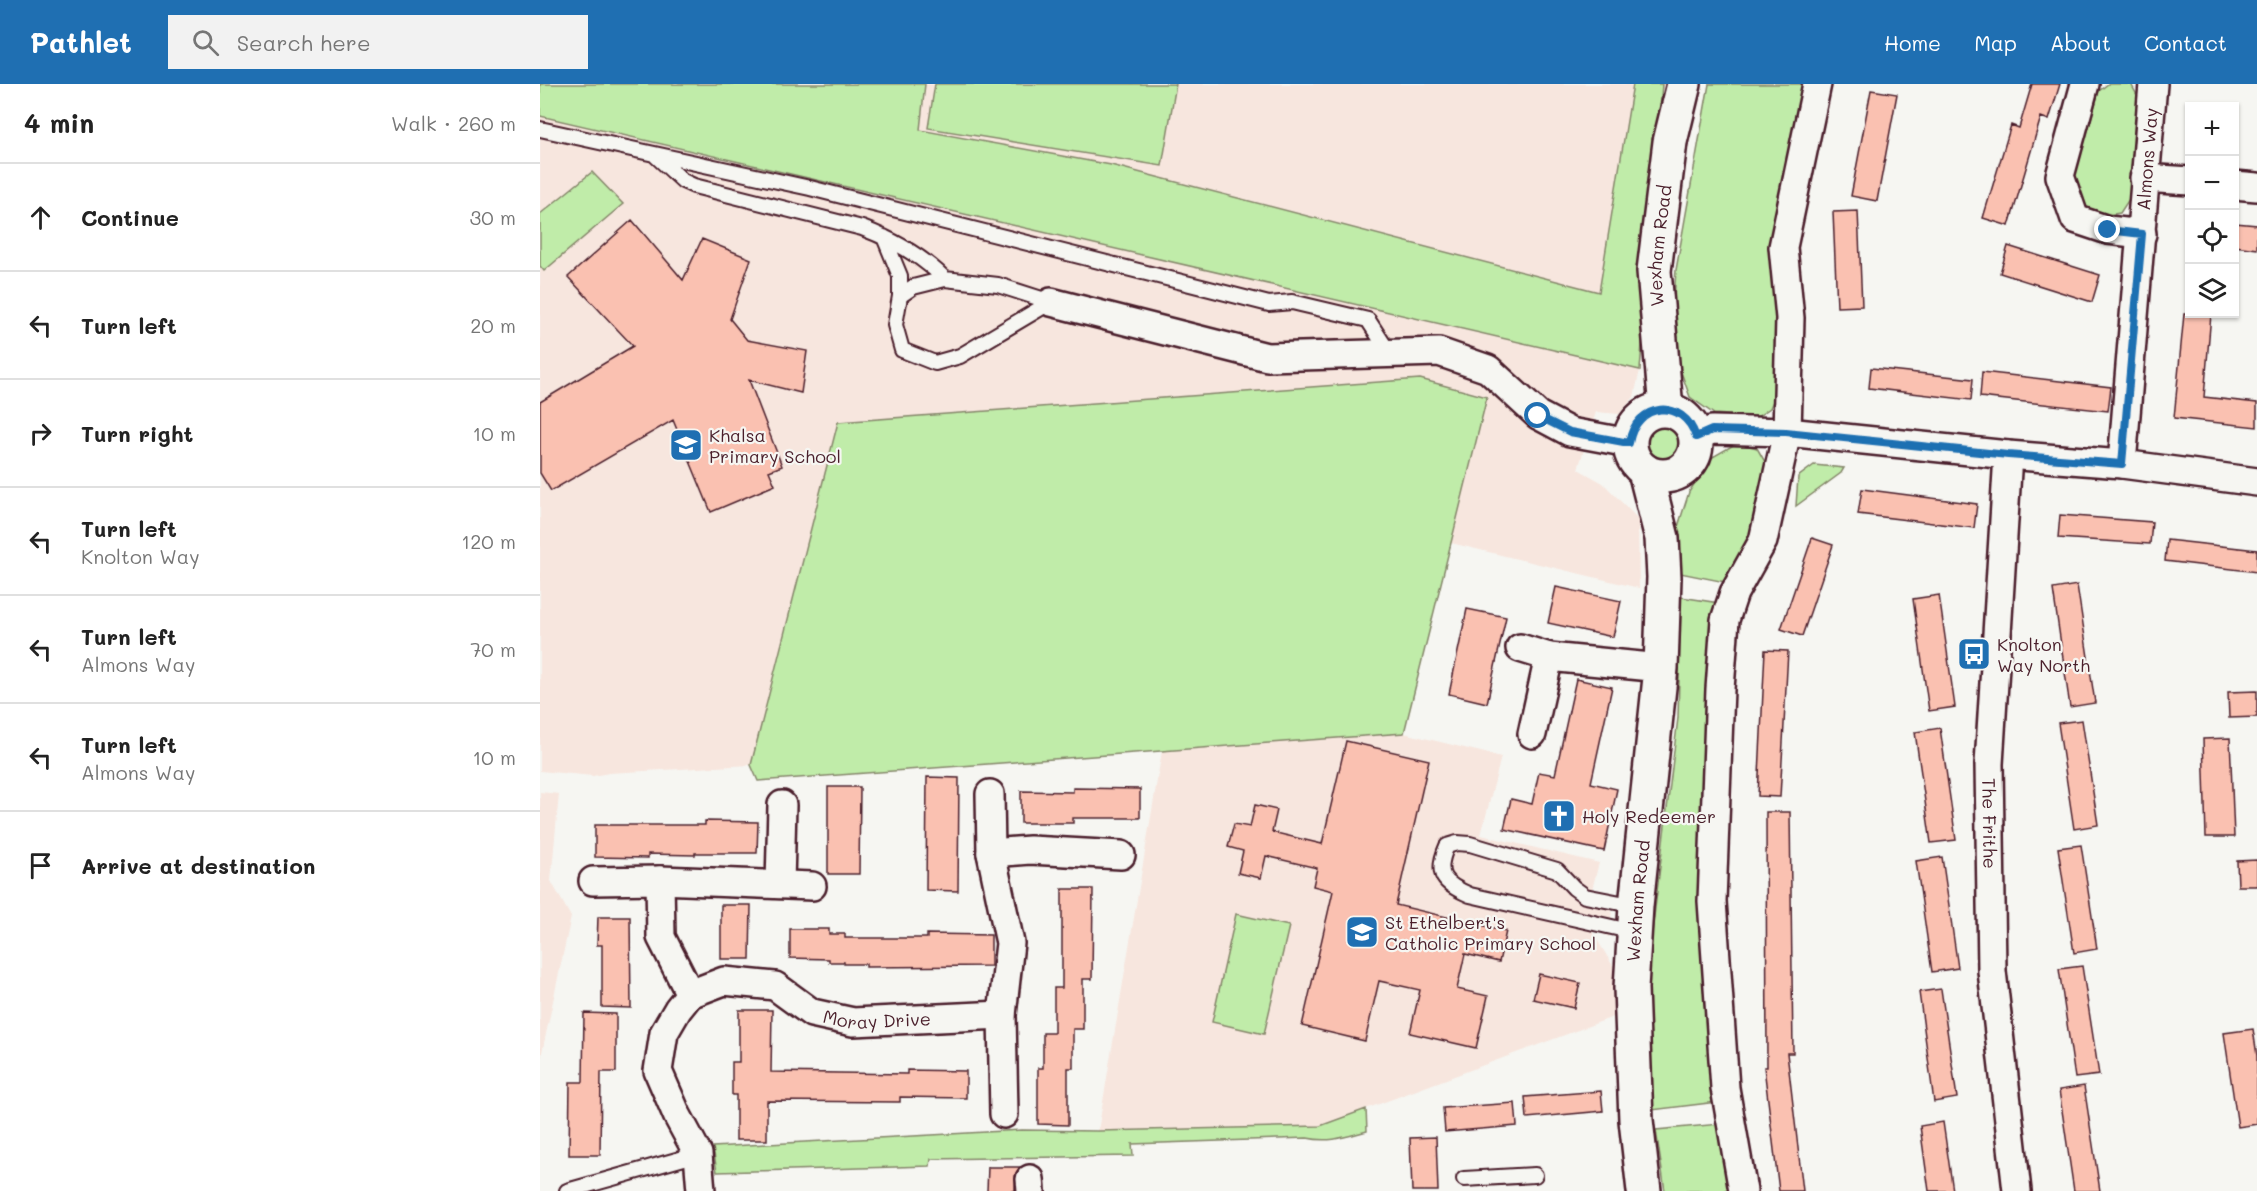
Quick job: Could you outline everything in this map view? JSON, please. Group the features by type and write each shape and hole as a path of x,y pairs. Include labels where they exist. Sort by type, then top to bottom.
{"street":[{"name":"Wexham Road","path":"1666,409 1654,271 1670,142 1684,84"},
{"path":"1743,1191 1725,1088 1712,900 1720,689 1725,620 1734,593 1763,541 1786,432 1790,318 1783,247 1816,84"},
{"name":"Almons Way","path":"2085,84 2060,176 2075,219 2108,230 2142,234"},
{"name":"Almons Way","path":"2122,464 2153,84"},
{"path":"2144,178 2185,182"},
{"path":"2239,185 2257,187"},
{"path":"1052,302 1267,357 1439,352 1488,369 1538,416 1570,432 1629,443"},
{"path":"1691,452 1693,427 1677,412 1666,409 1655,410 1636,422 1631,432 1629,443 1636,464 1655,476 1666,477 1677,474 1691,452 1712,430 1786,432 2008,455 2122,464 2257,482"},
{"name":"Wexham Road","path":"1662,538 1691,452"},
{"name":"The Frithe","path":"2008,455 1989,764 1992,971 2017,1191"},
{"name":"Wexham Road","path":"1644,1191 1636,1120 1631,988 1635,919 1661,668 1664,577 1662,538 1645,471"},
{"path":"1520,648 1549,657 1661,668"},
{"path":"1532,734 1549,657"},
{"path":"990,794 991,853 1010,943 1002,1015 1004,1114"},
{"path":"780,884 782,805"},
{"path":"991,853 1030,850 1121,855"},
{"path":"660,880 661,938 690,994 664,1032 658,1071 677,1115 698,1154 701,1191"},
{"path":"593,882 660,880 812,886"},
{"name":"Moray Drive","path":"690,994 724,981 775,986 812,1013 853,1022 1002,1015"}],"lane":[{"path":"541,130 810,188 1269,304 1292,302 1368,320 1390,354"},
{"path":"654,154 683,181 694,186 862,228 884,237 928,262 945,279"},
{"path":"884,237 900,276 900,296 895,325 902,350 935,363 960,356 1052,302"},
{"path":"900,296 913,287 945,279 998,285 1052,302"},
{"path":"1457,843 1470,844 1557,870 1585,896 1635,919 1470,895 1451,887 1443,877 1442,858 1447,846 1457,843"},
{"path":"567,1191 698,1154"},
{"path":"1464,1179 1500,1184 1535,1175"}],"shaded area":[{"path":"915,84 1670,84 1625,342 908,149"},
{"name":"Khalsa Primary School","path":"540,116 1640,370 1634,397 1619,414 1596,412 1578,469 1603,483 1638,519 1639,588 1451,543 1486,397 838,422 751,765 609,773 593,776 540,771"},
{"name":"St Ethelbert's Catholic Primary School","path":"1404,733 1501,757 1481,835 1599,863 1590,897 1613,901 1609,937 1590,928 1613,966 1613,1017 1320,1126 1098,1131 1162,751"},
{"path":"540,792 559,794 551,881 571,917 540,1062"}],"green space":[{"path":"540,84 925,84 920,130 1111,165 1599,292 1633,84 1662,84 1640,370 540,116"},
{"path":"935,84 1176,84 1162,166 928,128"},
{"path":"1709,84 1806,84 1779,327 1778,389 1770,408 1757,417 1714,414 1690,397 1671,344 1676,270"},
{"path":"2108,84 2131,84 2139,99 2133,193 2120,213 2101,216 2084,206 2074,179 2099,91"},
{"path":"592,172 623,204 544,271 540,266 540,214"},
{"path":"1420,379 1487,397 1404,733 758,781 751,765 838,422"},
{"path":"1663,427 1675,431 1679,443 1675,455 1663,459 1651,455 1647,443 1651,431"},
{"path":"1737,443 1757,448 1768,467 1751,539 1725,582 1675,572 1676,533 1689,492 1711,458"},
{"path":"1814,465 1844,468 1841,473 1796,506 1798,477"},
{"path":"1681,597 1719,603 1717,1102 1652,1110 1645,991 1678,718"},
{"path":"1236,914 1289,926 1264,1034 1212,1022"},
{"path":"1366,1109 1367,1131 1337,1139 1132,1144 1133,1156 931,1159 930,1166 717,1172 713,1147 1022,1130 1098,1131 1320,1126"},
{"path":"1720,1124 1732,1191 1665,1191 1656,1130"}],"building":[{"path":"2032,84 2060,84 2049,120 2041,117 2009,226 1983,218 2011,125 2019,128"},
{"path":"1871,90 1897,94 1877,201 1851,196"},
{"path":"1858,211 1862,306 1837,307 1833,212"},
{"path":"632,220 683,280 702,239 751,259 730,319 747,340 807,351 801,393 749,380 782,466 769,471 775,485 711,512 673,420 551,491 540,473 540,402 633,346 568,277"},
{"path":"2239,223 2257,225 2257,249 2239,247"},
{"path":"2008,246 2100,275 2092,302 2000,273"},
{"path":"2184,314 2185,318 2211,318 2204,397 2257,403 2257,427 2174,418"},
{"path":"1871,368 1973,379 1971,400 1869,388"},
{"path":"1982,372 2111,387 2108,411 1980,397"},
{"path":"1862,489 1977,504 1974,528 1858,514"},
{"path":"2060,515 2152,522 2150,544 2058,538"},
{"path":"1812,538 1833,545 1802,636 1781,629"},
{"path":"2167,540 2257,550 2257,572 2165,561"},
{"path":"2077,585 2095,703 2070,707 2053,589"},
{"path":"1556,587 1621,601 1613,637 1548,623"},
{"path":"1939,595 1955,707 1929,711 1913,599"},
{"path":"1467,609 1506,617 1487,703 1449,694"},
{"path":"1765,650 1788,651 1780,797 1758,796"},
{"name":"Holy Redeemer","path":"1576,679 1612,687 1591,783 1617,789 1604,851 1504,829 1511,799 1532,804 1539,772 1555,775"},
{"path":"2257,691 2257,717 2229,718 2228,692"},
{"path":"2082,720 2098,825 2074,829 2058,723"},
{"path":"1940,728 1956,840 1931,843 1915,732"},
{"path":"2230,738 2234,837 2206,837 2203,739"},
{"path":"1346,741 1429,760 1396,905 1506,931 1499,962 1465,954 1457,989 1488,996 1476,1048 1410,1033 1420,990 1379,981 1365,1041 1302,1026 1333,891 1313,886 1317,868 1266,856 1261,878 1238,873 1243,851 1228,847 1234,824 1250,827 1255,805 1277,810 1272,832 1322,844"},
{"path":"927,777 959,778 958,891 926,890"},
{"path":"828,787 860,787 859,874 828,874"},
{"path":"1073,788 1140,789 1140,818 1073,818 1073,823 1021,823 1021,791 1073,792"},
{"path":"1766,812 1790,812 1793,1053 1787,1053 1803,1191 1779,1191 1764,1067 1767,1067"},
{"path":"705,821 758,822 757,853 648,854 648,858 595,857 595,825 705,825"},
{"path":"2081,845 2097,949 2074,953 2058,848"},
{"path":"1942,857 1958,968 1932,972 1916,861"},
{"path":"2257,860 2257,886 2238,886 2237,861"},
{"path":"1062,889 1093,889 1092,979 1083,979 1083,1029 1073,1029 1073,1068 1068,1068 1068,1125 1038,1124 1038,1068 1043,1068 1043,1033 1054,1033 1054,988 1062,988"},
{"path":"721,905 751,905 750,959 721,959"},
{"path":"598,917 630,917 631,1008 602,1007 602,945 597,945"},
{"path":"790,929 829,929 829,934 845,934 845,938 927,938 927,934 991,935 991,966 866,967 866,964 829,962 829,959 790,958"},
{"path":"2082,966 2099,1075 2075,1078 2059,969"},
{"path":"1539,974 1580,983 1574,1008 1533,999"},
{"path":"1941,989 1957,1098 1934,1102 1919,992"},
{"path":"739,1010 772,1010 771,1072 907,1074 907,1070 966,1071 966,1098 900,1097 900,1102 767,1101 767,1140 736,1140 736,1095 732,1095 732,1062 739,1062"},
{"path":"584,1013 616,1014 616,1072 601,1072 600,1155 569,1155 570,1082 583,1082"},
{"path":"2253,1029 2257,1056 2257,1124 2238,1127 2224,1033"},
{"path":"2084,1086 2100,1191 2074,1191 2059,1090"},
{"path":"1601,1091 1603,1111 1527,1118 1525,1097"},
{"path":"1515,1103 1517,1126 1445,1132 1443,1108"},
{"path":"1943,1122 1953,1191 1929,1191 1920,1126"},
{"path":"1436,1137 1438,1191 1412,1191 1410,1138"},
{"path":"988,1167 1020,1167 1016,1173 1015,1191 987,1191"}],"place":[{"name":"Khalsa Primary School","path":"686,445"},
{"name":"Knolton Way North","path":"1974,654"},
{"name":"Holy Redeemer","path":"1559,816"},
{"name":"St Ethelbert's Catholic Primary School","path":"1362,932"}],"route":[{"path":"1538,416 1570,432 1629,443 1636,422 1655,410 1666,409 1686,418 1693,427 1696,437 1712,430 1786,432 2008,455 2122,464 2142,234 2108,230"}]}
